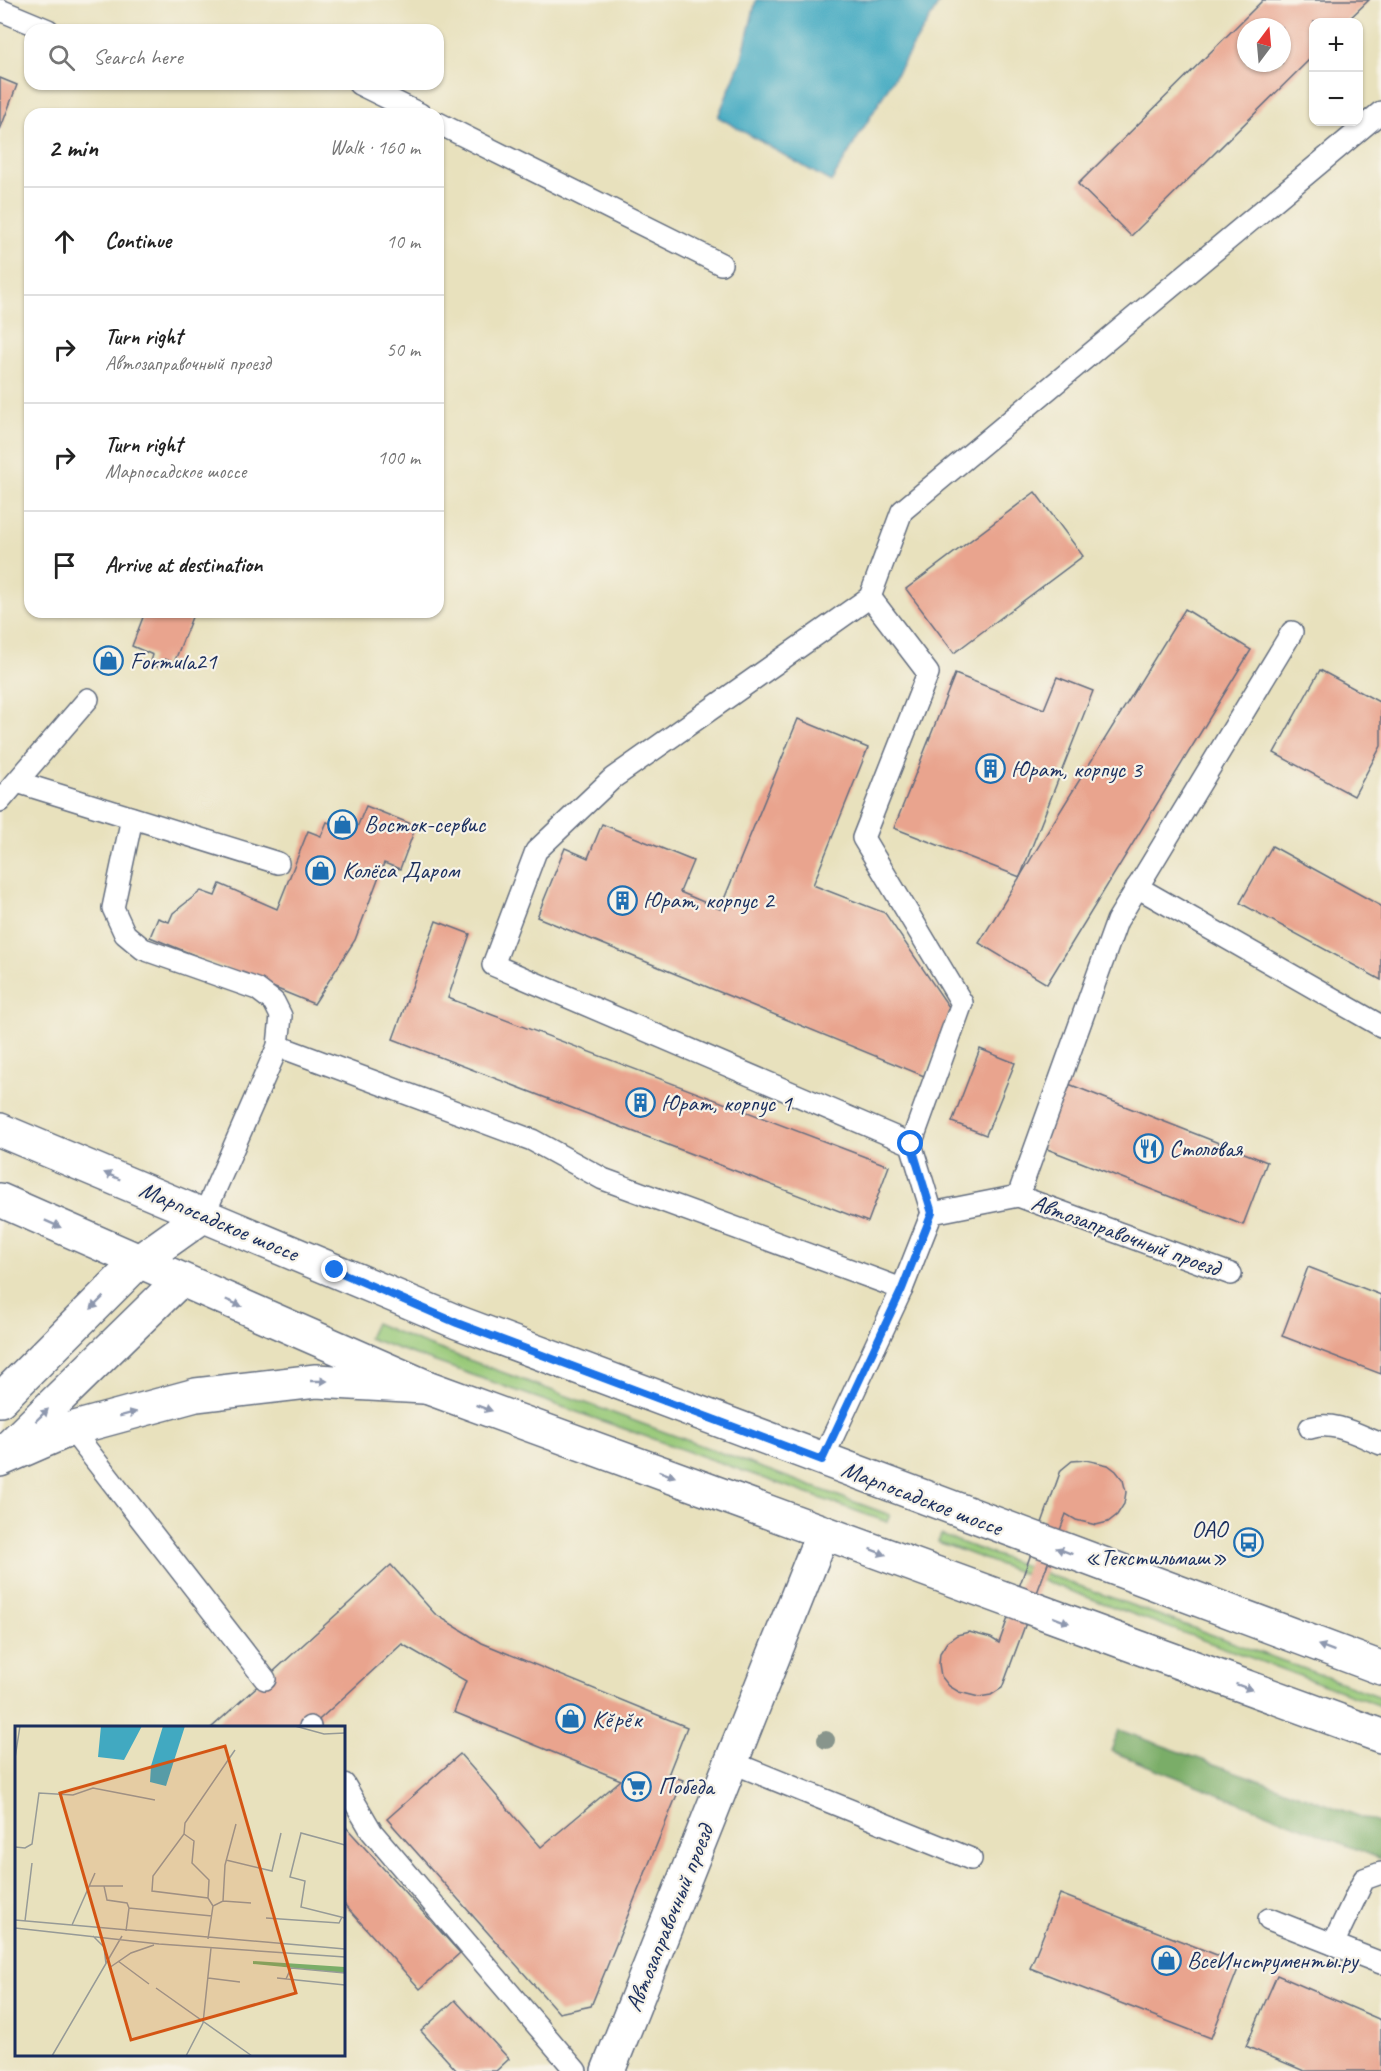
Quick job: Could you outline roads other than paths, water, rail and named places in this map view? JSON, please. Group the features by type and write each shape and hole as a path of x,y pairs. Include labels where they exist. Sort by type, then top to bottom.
{"main road":[{"name":"Марпосадское шоссе","path":"0,1130 457,1323 1381,1668"},
{"path":"0,1200 429,1388 1381,1736"},
{"path":"0,1400 138,1262 204,1215"},
{"path":"0,1455 180,1280 204,1215"},
{"path":"0,1460 71,1429 196,1395 316,1381 429,1388"},
{"name":"Автозаправочный проезд","path":"608,2071 823,1532"}],"lane":[{"path":"0,10 34,24"},
{"path":"371,90 408,108"},
{"path":"911,1144 493,965 536,851 613,778 870,597 902,511 1381,112"},
{"path":"444,126 721,264"},
{"path":"822,1460 902,1289 932,1213 911,1144 962,1003 863,838 928,673 870,597"},
{"path":"1018,1196 1117,921 1292,632"},
{"path":"0,801 88,699"},
{"path":"17,782 278,863"},
{"path":"132,818 114,908 125,934 143,949 257,989 274,1002 281,1016 278,1046 204,1215"},
{"path":"1137,887 1381,1026"},
{"path":"278,1046 532,1140 603,1179 902,1289"},
{"name":"Автозаправочный проезд","path":"932,1213 1018,1196 1231,1274"},
{"path":"1310,1428 1321,1424 1334,1425 1381,1443"},
{"path":"71,1429 265,1679"},
{"path":"731,1762 971,1859"},
{"path":"345,1786 372,1832 576,2071"},
{"path":"1333,1944 1364,1879 1381,1873"},
{"path":"1269,1919 1381,1964"}],"water":[{"path":"756,0 941,0 831,182 718,117 742,58"}],"place":[{"name":"Formula21","path":"109,661"},
{"name":"Юрат, корпус 3","path":"990,769"},
{"name":"Восток-сервис","path":"343,824"},
{"name":"Колёса Даром","path":"321,870"},
{"name":"Юрат, корпус 2","path":"622,900"},
{"name":"Юрат, корпус 1","path":"640,1103"},
{"name":"Столовая","path":"1148,1148"},
{"name":"ОАО «Текстильмаш»","path":"1248,1543"},
{"name":"Кӗрӗк","path":"571,1719"},
{"name":"Победа","path":"637,1786"},
{"name":"ВсеИнструменты.ру","path":"1166,1960"}]}
